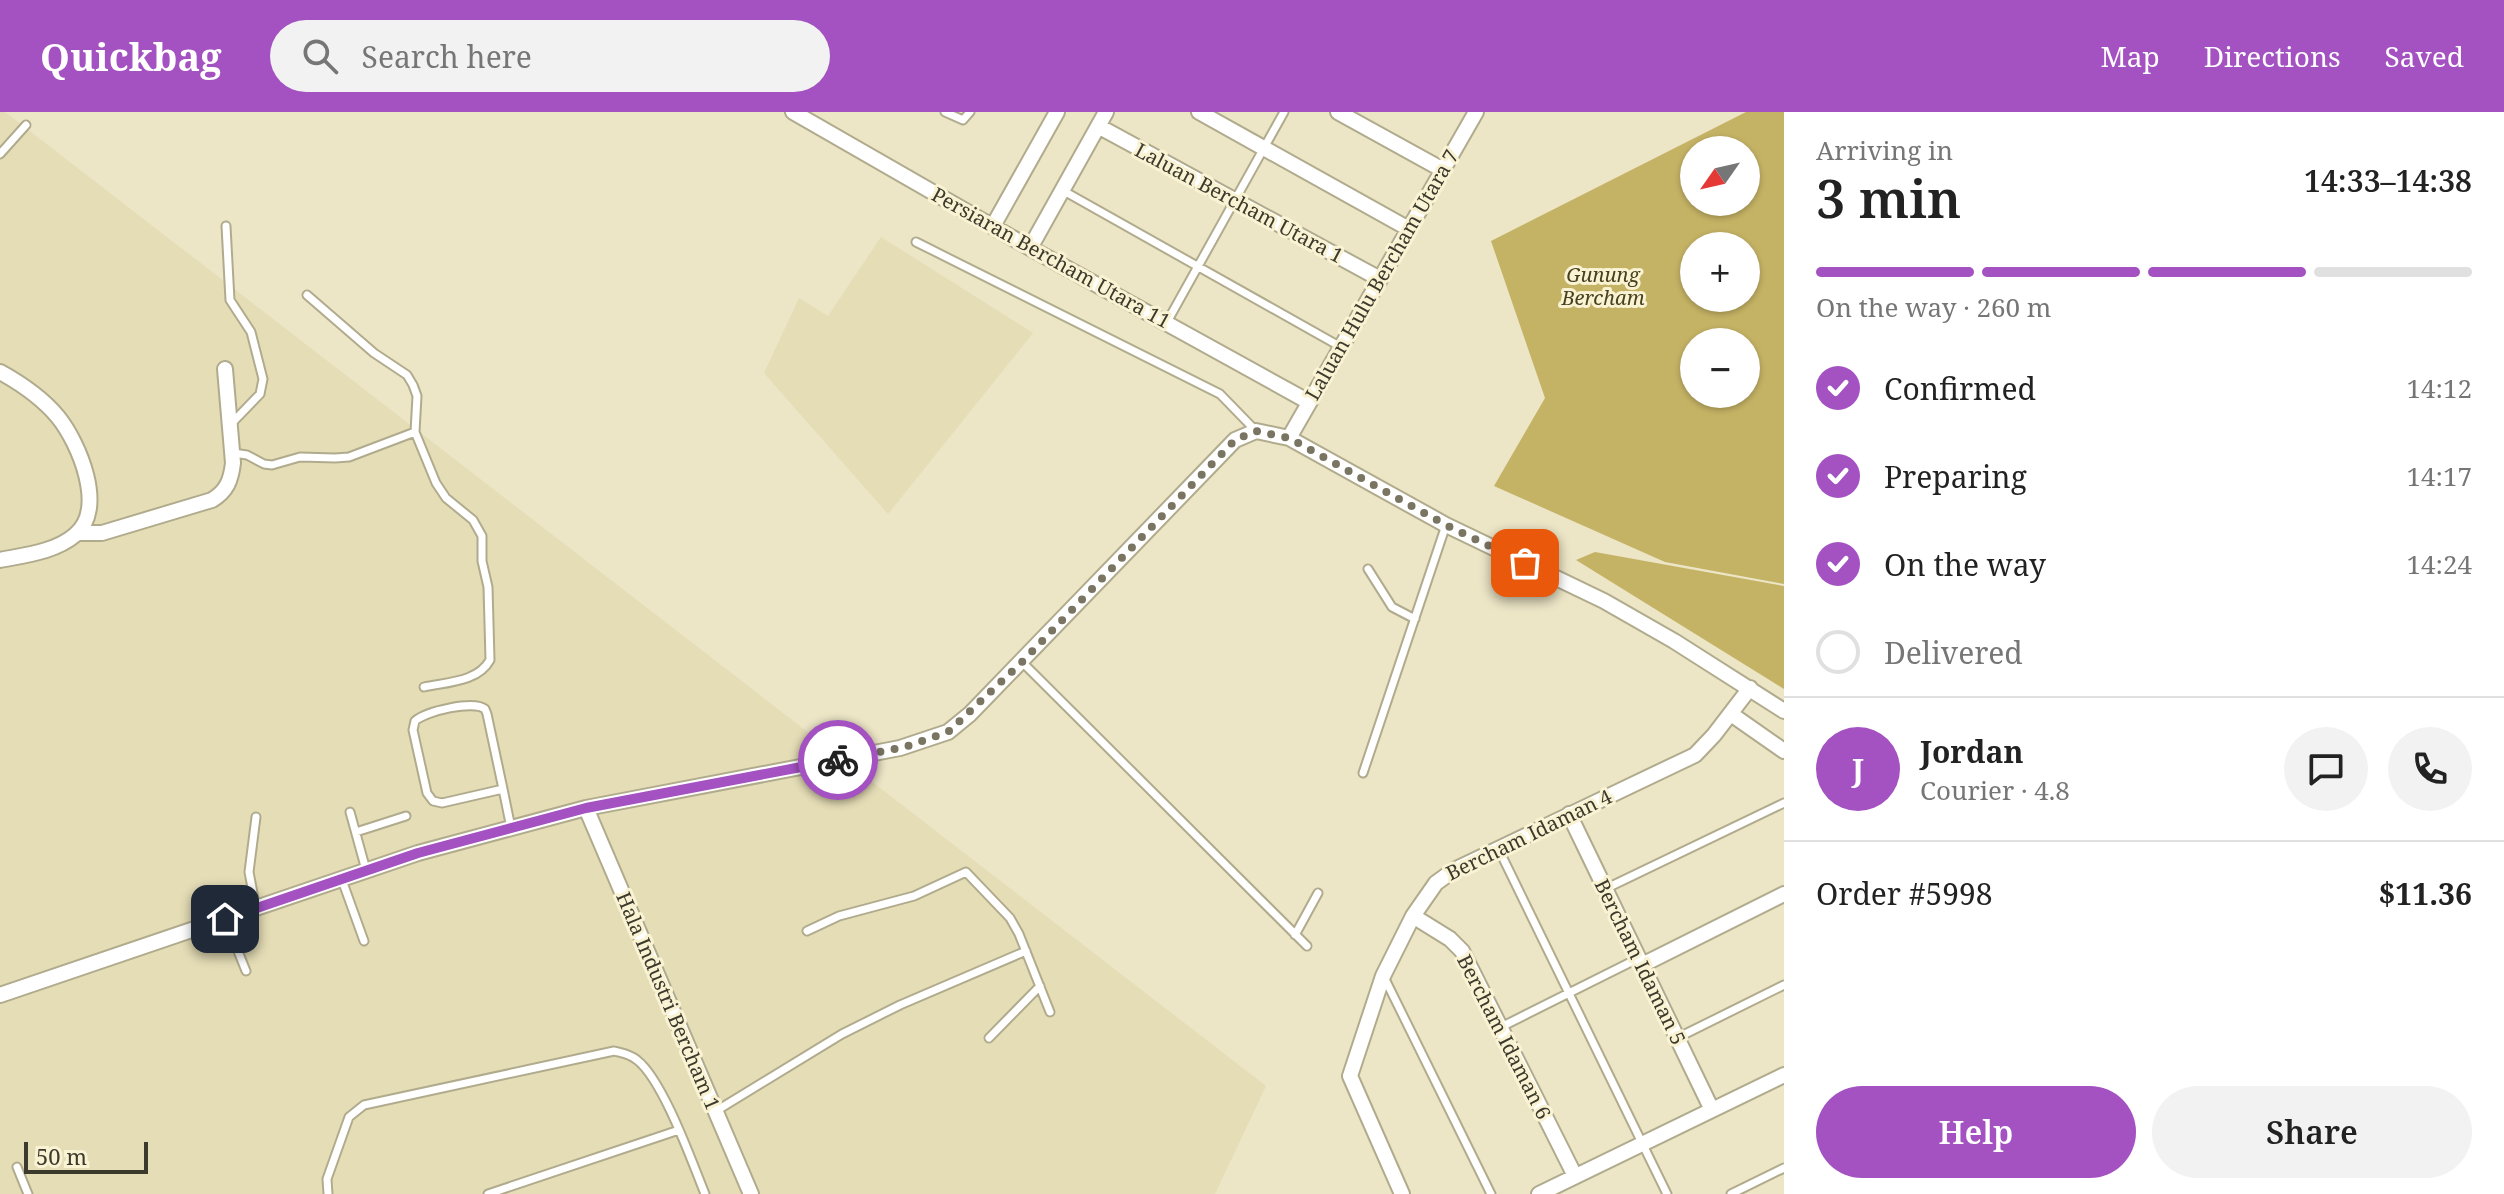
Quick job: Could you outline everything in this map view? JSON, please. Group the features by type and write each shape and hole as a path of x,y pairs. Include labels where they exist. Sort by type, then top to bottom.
{"street":[{"name":"Persiaran Bercham Utara 11","path":"793,112 1030,248 1309,402"},
{"path":"993,226 1057,112"},
{"path":"1030,248 1106,112"},
{"path":"1199,112 1409,229"},
{"path":"1338,112 1443,170"},
{"name":"Laluan Hulu Bercham Utara 7","path":"1289,438 1476,112"},
{"name":"Laluan Bercham Utara 1","path":"1098,126 1380,279"},
{"path":"0,560 55,547 79,533 102,533 221,495 232,476 225,369"},
{"path":"0,372 58,417 82,460 89,492 85,520 79,533"},
{"path":"0,995 341,878 511,828 586,808 927,741 948,732 1022,662 1235,440 1256,431 1289,438 1446,525 1604,601 1784,711"},
{"name":"Bercham Idaman 4","path":"1402,1194 1350,1076 1383,976 1413,916 1436,883 1454,870 1695,755 1750,688"},
{"path":"1731,714 1784,751"},
{"name":"Hala Industri Bercham 1","path":"586,808 751,1194"},
{"name":"Bercham Idaman 5","path":"1569,814 1712,1110"},
{"path":"1640,961 1784,894"},
{"name":"Bercham Idaman 6","path":"1413,916 1450,939 1462,951 1575,1176"},
{"path":"1539,1194 1784,1075"}],"lane":[{"path":"945,112 963,120 970,112"},
{"path":"1167,322 1284,112"},
{"path":"0,154 26,125"},
{"path":"1062,190 1341,347"},
{"path":"226,226 230,300 249,326 263,379 260,394 230,426"},
{"path":"916,242 1220,394 1256,431"},
{"path":"307,295 374,353 407,375 417,396 415,432 436,483 446,498 473,520 479,529 488,587 492,651 486,668 479,673 424,687"},
{"path":"232,453 272,465 300,457 349,457 415,432"},
{"path":"1363,773 1446,525"},
{"path":"1368,569 1392,607 1415,619"},
{"path":"1022,662 1307,946"},
{"path":"503,789 442,803 433,801 427,793 413,730 415,721 422,716 473,704 482,706 487,714 503,789 511,828"},
{"path":"1605,889 1784,803"},
{"path":"350,812 366,870"},
{"path":"356,832 406,816"},
{"path":"256,817 249,872 256,909"},
{"path":"1498,848 1667,1194"},
{"path":"807,931 839,916 914,896 966,872 1010,918 1050,1012"},
{"path":"341,878 364,941"},
{"path":"1295,935 1318,893"},
{"path":"225,919 246,971"},
{"path":"716,1111 842,1034 900,1005 1026,951"},
{"path":"1499,1028 1640,961"},
{"path":"1383,976 1491,1194"},
{"path":"1677,1038 1784,985"},
{"path":"989,1038 1040,986"},
{"path":"328,1194 327,1179 349,1117 364,1105 602,1052 628,1054 639,1061 650,1075 679,1130 705,1194"},
{"path":"488,1194 679,1130"},
{"path":"17,1167 28,1194"},
{"path":"1731,1194 1784,1168"}],"shaded area":[{"path":"0,112 5,112 1266,1086 1215,1194 0,1194"},
{"path":"881,237 1033,333 888,514 764,373 799,298 828,316"}],"green space":[{"name":"Gunung Bercham","path":"1746,112 1784,112 1784,584 1665,562 1494,486 1545,398 1491,241 1680,145 1680,216 1760,216 1760,136 1699,136"},
{"path":"1595,552 1784,586 1784,689 1576,560"}],"way so far":[{"path":"838,760 905,747 948,732 1022,662 1183,492 1235,440 1245,434 1256,431 1289,438 1446,525 1525,563"}],"route":[{"path":"225,919 418,853 586,808 838,760"}]}
